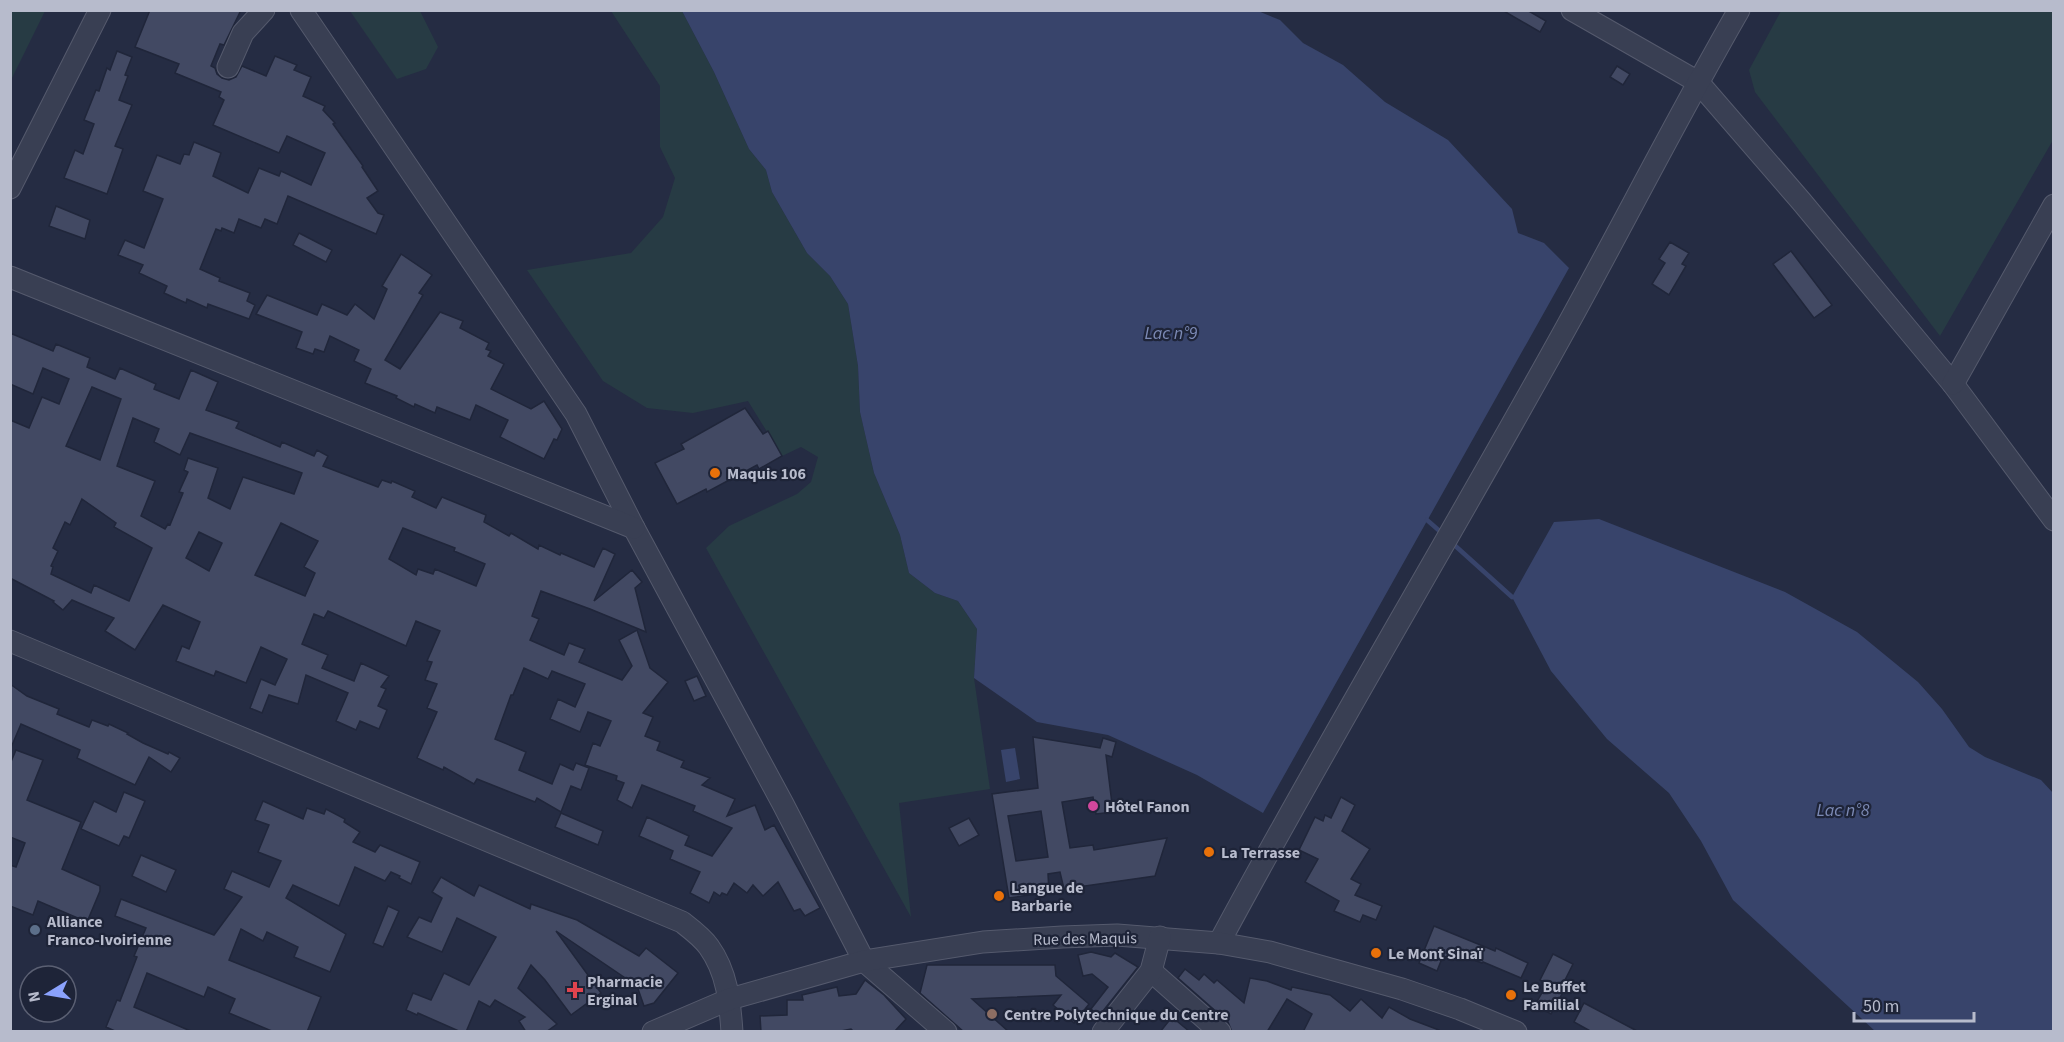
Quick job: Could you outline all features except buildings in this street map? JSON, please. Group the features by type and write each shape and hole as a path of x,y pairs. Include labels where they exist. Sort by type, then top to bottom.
{"street":[{"path":"10,188 100,10"},
{"path":"228,67 243,33 264,10"},
{"path":"301,10 576,414 864,961 946,1032"},
{"path":"1572,10 1698,82 1801,201 1953,384 2054,520"},
{"path":"1219,943 1276,837 1567,326 1739,10"},
{"path":"1953,384 2054,206"},
{"path":"10,277 634,528"},
{"path":"10,640 682,922 709,947 722,972 730,999 732,1032"},
{"name":"Rue des Maquis","path":"653,1032 730,999 864,961 983,942 1117,936 1219,943 1270,952 1402,989 1516,1032"},
{"path":"1103,1032 1151,971 1160,938"},
{"path":"1151,971 1220,1032"}],"shaded area":[{"path":"10,11 45,11 11,80"},
{"path":"350,11 420,11 438,47 426,69 397,79"},
{"path":"611,11 682,11 714,72 749,149 766,170 772,192 807,253 830,276 848,304 858,366 860,412 874,473 900,535 909,573 935,593 958,601 977,629 974,678 990,789 899,803 911,917 706,548 729,526 797,494 811,482 818,457 801,447 782,456 748,401 693,413 647,408 603,381 527,270 631,253 663,217 675,178 660,147 660,86"},
{"path":"1781,11 2053,11 2053,140 1940,336 1755,92 1749,70"}],"water":[{"name":"Lac n°9","path":"682,11 1258,11 1280,20 1303,43 1343,65 1385,102 1448,140 1512,209 1518,233 1544,243 1569,268 1263,813 1197,775 1108,735 1037,722 974,678 977,629 958,601 935,593 909,573 900,535 874,473 860,412 858,366 848,304 830,276 807,253 772,192 766,170 749,149 714,72"},
{"name":"Lac n°8","path":"1599,519 1785,592 1857,632 1918,682 1942,709 1969,747 1985,757 2041,780 2053,793 2053,1031 1875,1031 1733,900 1701,841 1669,793 1607,739 1551,671 1512,597 1554,522"},
{"path":"1015,748 1020,779 1006,782 1001,750"}],"waterway":[{"path":"1427,520 1443,534"},
{"path":"1451,542 1512,597"}],"place":[{"name":"Maquis 106","path":"715,473"},
{"name":"Hôtel Fanon","path":"1093,806"},
{"name":"La Terrasse","path":"1209,852"},
{"name":"Langue de Barbarie","path":"999,896"},
{"name":"Alliance Franco-Ivoirienne","path":"35,930"},
{"name":"Le Mont Sinaï","path":"1376,953"},
{"name":"Pharmacie Erginal","path":"575,990"},
{"name":"Le Buffet Familial","path":"1511,995"},
{"name":"Centre Polytechnique du Centre","path":"992,1014"}]}
